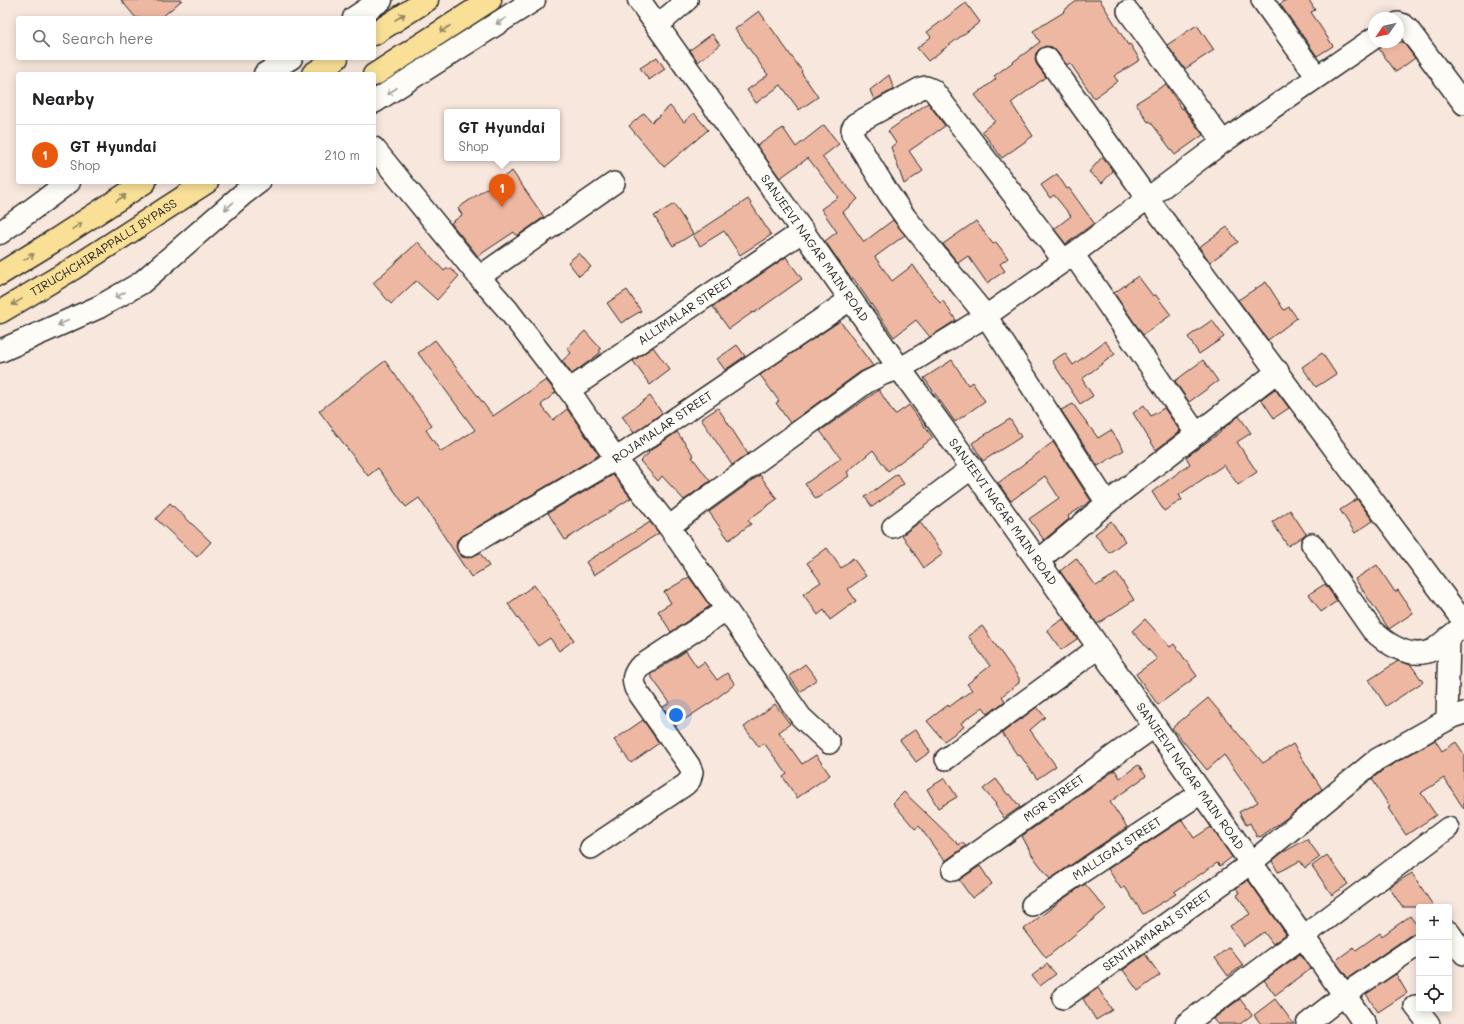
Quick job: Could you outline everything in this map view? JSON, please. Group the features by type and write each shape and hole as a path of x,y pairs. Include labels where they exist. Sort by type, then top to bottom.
{"highway":[{"path":"376,33 427,0"},
{"path":"376,74 490,0"},
{"path":"316,72 334,60"},
{"path":"0,274 142,184"},
{"name":"TIRUCHCHIRAPPALLI BYPASS","path":"0,312 74,268 205,184"}],"street":[{"path":"357,16 382,0"},
{"path":"376,101 534,0"},
{"name":"SANJEEVI NAGAR MAIN ROAD","path":"639,0 1365,1024"},
{"path":"657,26 686,0"},
{"path":"1262,0 1317,77"},
{"path":"1128,11 1222,142"},
{"path":"1404,25 1464,104"},
{"path":"669,527 867,382 883,374 900,369 986,316 1068,258 1222,142 1368,42"},
{"path":"1047,58 1148,199 1278,371 1457,614 1464,618"},
{"path":"268,72 288,60"},
{"path":"1107,503 986,316 906,218 889,194 852,134 852,129 855,124 921,88 926,87 934,90 1068,258 1196,433"},
{"path":"376,150 479,277 508,310 569,390 616,460 669,527 801,717 829,743"},
{"path":"479,277 614,183"},
{"path":"0,233 66,184"},
{"path":"0,351 99,307 141,282 256,184"},
{"name":"ALLIMALAR STREET","path":"569,390 803,231"},
{"name":"ROJAMALAR STREET","path":"468,546 616,460 851,298"},
{"path":"1038,561 1107,503 1278,371"},
{"path":"893,527 972,468"},
{"path":"1312,544 1372,630 1380,638 1400,650 1416,653 1428,652 1433,650 1457,631"},
{"path":"591,848 685,785 690,780 692,772 689,765 635,688 633,676 638,667 726,610"},
{"path":"1456,717 1457,631"},
{"path":"946,759 1098,648"},
{"name":"SENTHAMARAI STREET","path":"1063,998 1251,862 1376,760 1456,717"},
{"name":"MGR STREET","path":"953,870 1154,727"},
{"name":"MALLIGAI STREET","path":"1032,905 1201,793"},
{"path":"1186,1024 1448,828"},
{"path":"1452,936 1464,954"},
{"path":"1307,1024 1344,994 1416,946"},
{"path":"1415,1006 1429,1024"}],"building":[{"path":"121,0 182,0 163,16 134,16"},
{"path":"1078,0 1100,0 1128,45 1130,44 1140,60 1114,76 1118,81 1094,98 1070,63 1067,65 1052,47 1046,46 1040,49 1036,53 1035,60 1046,77 1011,103 1033,136 1002,158 982,131 995,121 975,95 996,79 994,76 1040,42 1033,31 1064,12 1063,11"},
{"path":"1286,0 1309,0 1315,10 1311,12 1333,46 1317,56 1280,4"},
{"path":"966,3 980,22 928,61 917,48 931,37 927,32"},
{"path":"759,11 802,71 801,72 818,97 799,110 781,85 756,103 747,90 768,75 735,29"},
{"path":"1197,25 1214,50 1185,69 1167,45"},
{"path":"712,34 720,45 698,62 690,50"},
{"path":"1404,43 1415,58 1396,72 1379,49 1404,48"},
{"path":"657,57 665,69 649,80 640,68"},
{"path":"889,75 894,89 874,100 870,90"},
{"path":"1166,84 1182,109 1183,108 1203,135 1175,155 1150,121 1148,122 1136,103"},
{"path":"928,103 945,126 909,151 923,171 904,184 891,147 896,143 888,131"},
{"path":"670,106 684,122 694,113 708,130 664,167 629,126 644,113 652,122"},
{"path":"824,125 839,144 822,157 858,199 843,212 864,242 893,220 905,235 875,257 892,281 913,265 940,303 943,301 956,320 930,337 916,320 894,337 825,241 837,232 821,209 838,197 808,158 780,178 757,146 783,128 796,147"},
{"path":"1102,157 1113,171 1102,183 1089,172"},
{"path":"512,171 544,217 517,236 514,232 478,256 451,223 462,215 458,208"},
{"path":"1057,174 1094,223 1066,244 1054,229 1071,216 1054,195 1050,198 1041,185"},
{"path":"748,199 771,235 740,255 724,231 700,246 693,235"},
{"path":"674,204 693,234 673,246 654,216"},
{"path":"976,221 993,244 996,242 1008,258 1000,264 1005,271 987,283 968,256 958,263 943,244"},
{"path":"1227,227 1238,242 1210,262 1199,247"},
{"path":"418,242 444,271 446,269 451,269 459,276 437,300 416,281 391,304 373,283"},
{"path":"579,253 591,267 579,276 568,262"},
{"path":"786,257 802,279 729,329 713,307"},
{"path":"1138,276 1153,296 1155,294 1171,315 1143,335 1114,293"},
{"path":"1266,282 1284,310 1289,307 1297,318 1268,340 1238,300"},
{"path":"627,290 641,311 621,323 607,303"},
{"path":"1212,320 1224,337 1199,354 1188,337"},
{"path":"840,321 873,366 860,372 790,423 776,403 779,401 760,375"},
{"path":"585,331 600,348 600,353 572,374 562,361 571,353 567,348"},
{"path":"435,340 493,416 546,380 556,392 541,405 553,420 567,409 599,455 457,540 456,546 462,557 468,558 480,553 489,566 471,577 419,498 406,507 378,468 368,476 319,411 385,361 432,425 426,430 441,452 475,430 418,353"},
{"path":"1105,341 1115,354 1082,379 1093,396 1080,404 1052,361 1065,353 1073,365"},
{"path":"737,345 745,356 725,370 717,359"},
{"path":"653,347 670,370 650,385 633,361"},
{"path":"1322,353 1336,374 1316,387 1302,367"},
{"path":"952,360 968,385 972,382 985,401 955,422 924,378"},
{"path":"1203,360 1218,381 1189,402 1175,381"},
{"path":"1275,389 1289,408 1274,418 1261,399"},
{"path":"879,390 895,415 909,405 933,438 888,471 873,450 847,472 849,476 816,499 805,484 841,458 820,431"},
{"path":"650,396 662,413 634,433 622,416"},
{"path":"1073,404 1098,438 1111,430 1124,450 1098,466 1061,410"},
{"path":"1144,405 1151,416 1164,408 1180,431 1156,450 1133,413"},
{"path":"718,408 748,454 732,465 701,419"},
{"path":"1239,416 1251,433 1237,442 1257,472 1238,485 1224,465 1179,495 1182,500 1164,511 1152,492 1190,464 1186,457 1221,432 1220,431"},
{"path":"1010,419 1021,437 983,461 972,443"},
{"path":"677,432 694,456 692,457 710,481 684,500 662,476 658,481 640,461 649,453 648,452"},
{"path":"1053,442 1091,501 1068,516 1069,519 1044,540 1029,519 1059,498 1045,476 1011,501 998,483"},
{"path":"897,474 904,484 872,507 865,497"},
{"path":"613,475 631,498 565,540 548,513"},
{"path":"760,475 777,499 748,520 751,524 729,540 709,512"},
{"path":"1357,499 1373,521 1355,533 1340,510"},
{"path":"170,503 211,542 197,557 156,519"},
{"path":"1290,510 1306,534 1288,546 1272,522"},
{"path":"1111,521 1125,541 1109,553 1095,534"},
{"path":"650,522 659,533 594,575 586,562"},
{"path":"920,522 943,554 924,568 902,535"},
{"path":"827,548 841,568 853,558 866,576 848,589 856,601 830,620 824,610 818,615 803,594 821,582 807,563"},
{"path":"1076,558 1096,586 1117,573 1134,600 1097,624 1060,571"},
{"path":"1377,565 1395,592 1398,590 1413,613 1389,629 1355,579"},
{"path":"689,577 710,606 671,632 658,611 671,603 664,592"},
{"path":"1325,584 1337,601 1321,612 1309,594"},
{"path":"534,585 574,640 559,651 550,638 538,646 508,604"},
{"path":"1063,619 1077,639 1061,650 1047,630"},
{"path":"1145,619 1170,647 1174,644 1197,676 1158,705 1136,674 1157,659 1132,631"},
{"path":"982,626 1019,678 1019,683 1002,696 1005,701 988,714 983,707 961,723 964,727 944,741 927,721 948,705 949,707 972,690 967,684 990,666 968,636"},
{"path":"686,651 697,667 704,662 717,680 727,673 735,684 713,701 676,725 663,707 670,703 650,675"},
{"path":"1398,661 1411,665 1423,682 1386,706 1369,680"},
{"path":"805,664 817,679 800,692 789,676"},
{"path":"1208,698 1263,763 1293,744 1322,789 1288,817 1260,837 1257,837 1250,823 1246,825 1239,812 1258,802 1224,755 1207,770 1172,728"},
{"path":"775,704 790,724 779,732 802,764 816,755 830,775 797,798 783,777 787,774 764,743 759,747 744,727"},
{"path":"1037,707 1045,717 1030,730 1056,766 1037,779 1002,733"},
{"path":"643,720 659,743 631,763 614,740"},
{"path":"916,729 930,752 916,762 900,740"},
{"path":"1435,740 1442,751 1456,742 1464,754 1464,809 1444,778 1421,793 1436,815 1406,835 1388,808 1390,807 1372,779 1383,770"},
{"path":"1138,765 1146,776 1110,802 1127,827 1050,879 1032,855 1022,836 1115,770 1120,778"},
{"path":"945,778 957,797 938,808 927,789"},
{"path":"996,779 1008,795 1010,794 1020,807 1004,818 995,805 996,804 983,789"},
{"path":"904,792 959,845 962,842 966,846 945,861 919,826 915,829 893,803"},
{"path":"1182,820 1194,838 1211,827 1232,857 1220,866 1217,863 1174,892 1176,894 1143,914 1125,887 1121,889 1108,869"},
{"path":"1307,839 1320,857 1305,868 1300,861 1278,872 1272,861 1282,853"},
{"path":"1327,855 1348,884 1332,895 1312,866"},
{"path":"980,866 992,884 972,898 959,880"},
{"path":"1412,873 1432,904 1416,904 1416,907 1402,907 1389,887"},
{"path":"1248,880 1286,934 1273,944 1264,932 1243,946 1230,926 1250,914 1237,895 1240,893 1236,888"},
{"path":"1085,884 1106,909 1046,958 1024,929"},
{"path":"1410,916 1416,924 1416,933 1412,934 1348,978 1335,961 1354,947 1356,950 1380,933 1382,936"},
{"path":"1229,947 1243,965 1228,976 1215,958"},
{"path":"1145,954 1160,975 1138,991 1123,970"},
{"path":"1300,954 1311,969 1275,995 1264,980"},
{"path":"1047,964 1056,974 1040,986 1032,976"},
{"path":"1396,974 1407,993 1378,1012 1366,994"},
{"path":"1098,988 1112,1010 1096,1020 1083,999"},
{"path":"1240,999 1252,1015 1240,1024 1217,1024 1213,1019"},
{"path":"1275,999 1294,1024 1261,1024 1254,1015"}],"place":[{"name":"GT Hyundai","path":"502,207"}]}
